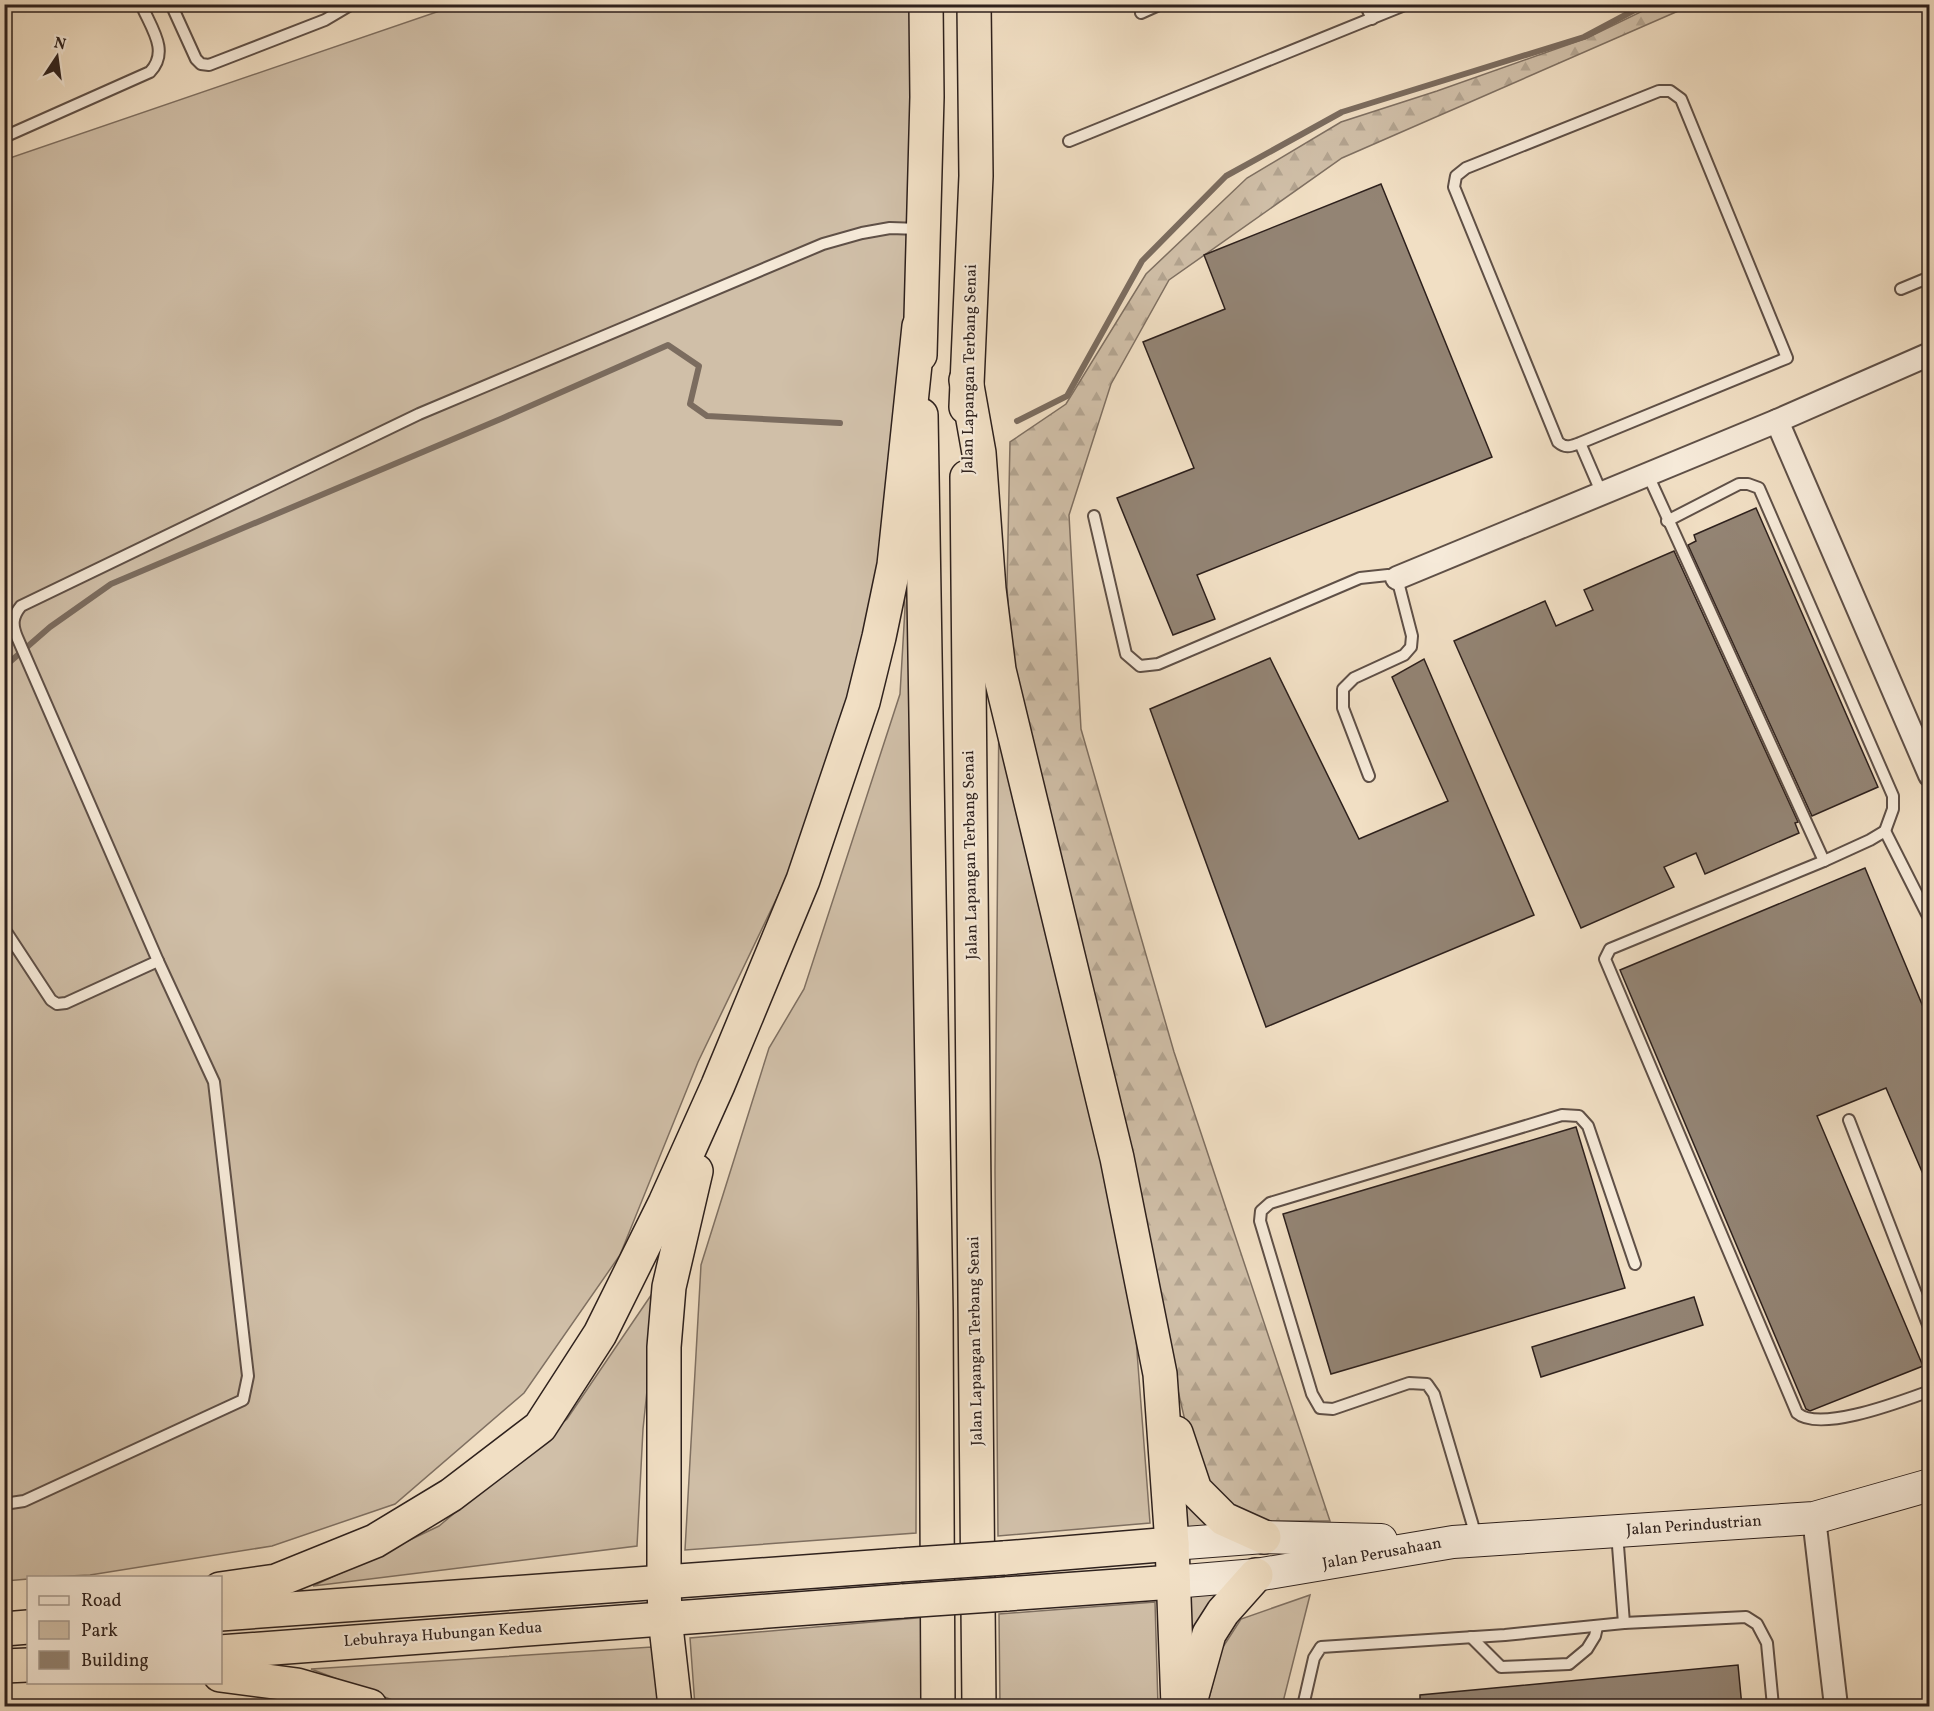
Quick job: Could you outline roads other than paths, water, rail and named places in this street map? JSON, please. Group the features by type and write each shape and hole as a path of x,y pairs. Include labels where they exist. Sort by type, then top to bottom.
{"highway":[{"path":"926,4 927,96 920,326 936,1299 938,1707"},
{"name":"Jalan Lapangan Terbang Senai","path":"974,4 976,176 966,380 979,1707"},
{"path":"222,1589 276,1581 375,1541 451,1495 540,1427 600,1334 665,1203 718,1085 803,880 863,702 894,565 920,326"},
{"path":"966,380 979,453 989,589 999,670 1117,1158 1160,1374 1195,1490 1224,1519 1264,1537"},
{"path":"675,1707 665,1618 664,1347 669,1287 718,1085"},
{"path":"1160,1374 1172,1544 1178,1707"},
{"path":"222,1614 664,1584 1172,1544"},
{"path":"1189,1707 1209,1634 1223,1612 1256,1575"},
{"name":"Lebuhraya Hubungan Kedua","path":"222,1652 1173,1582"},
{"path":"4,1629 27,1627"},
{"path":"4,1666 27,1665"},
{"path":"222,1675 297,1685 370,1707"}],"main road":[{"name":"Jalan Perindustrian","path":"1465,1541 1814,1518 1929,1485"},
{"name":"Jalan Perusahaan","path":"1172,1544 1264,1537 1465,1541"},
{"name":"Jalan Perusahaan","path":"1173,1582 1256,1575 1465,1541"}],"street":[{"path":"1397,578 1648,476 1929,354"},
{"path":"1777,421 1929,775"},
{"path":"1814,1518 1836,1707"}],"lane":[{"path":"4,137 150,72 158,63 160,48 141,4"},
{"path":"171,4 196,59 201,64 208,65 325,20 352,4"},
{"path":"1141,13 1161,4"},
{"path":"1365,4 1372,19"},
{"path":"1069,141 1407,4"},
{"path":"1659,91 1670,91 1681,99 1787,358 1580,443 1563,447 1558,442 1454,187 1456,176 1466,168 1487,159 1659,91"},
{"path":"4,1504 24,1501 243,1400 248,1376 214,1082 158,961 16,638 12,622 21,606 419,414 823,244 890,228 922,229"},
{"path":"1901,289 1929,277"},
{"path":"1580,443 1602,494"},
{"path":"1648,476 1824,861"},
{"path":"1667,521 1739,484 1759,488 1885,775 1893,796 1893,809 1885,831 1824,861 1610,949 1605,959 1797,1413 1803,1418 1813,1419 1855,1416 1929,1391"},
{"path":"1094,516 1126,654 1140,666 1158,664 1360,578 1388,575 1397,578 1412,636 1411,647 1404,655 1354,678 1343,689 1343,708 1369,776"},
{"path":"1885,831 1929,920"},
{"path":"7,933 51,1000 57,1004 66,1003 158,961"},
{"path":"1465,1541 1434,1394 1427,1384 1410,1383 1333,1409 1320,1408 1308,1383 1260,1221 1261,1211 1270,1203 1562,1115 1579,1116 1588,1126 1635,1264"},
{"path":"1849,1120 1929,1330"},
{"path":"1616,1531 1624,1623"},
{"path":"1303,1707 1314,1658 1321,1647 1597,1627 1624,1623 1746,1617 1757,1624 1767,1643 1773,1707"},
{"path":"1470,1637 1501,1667 1569,1664 1587,1649 1595,1636 1597,1627"}],"waterway":[{"path":"1017,421 1067,396 1142,261 1226,176 1342,112 1584,37 1646,4"},
{"path":"4,667 50,627 111,584 503,418 668,345 699,366 690,404 707,416 840,423"}]}
